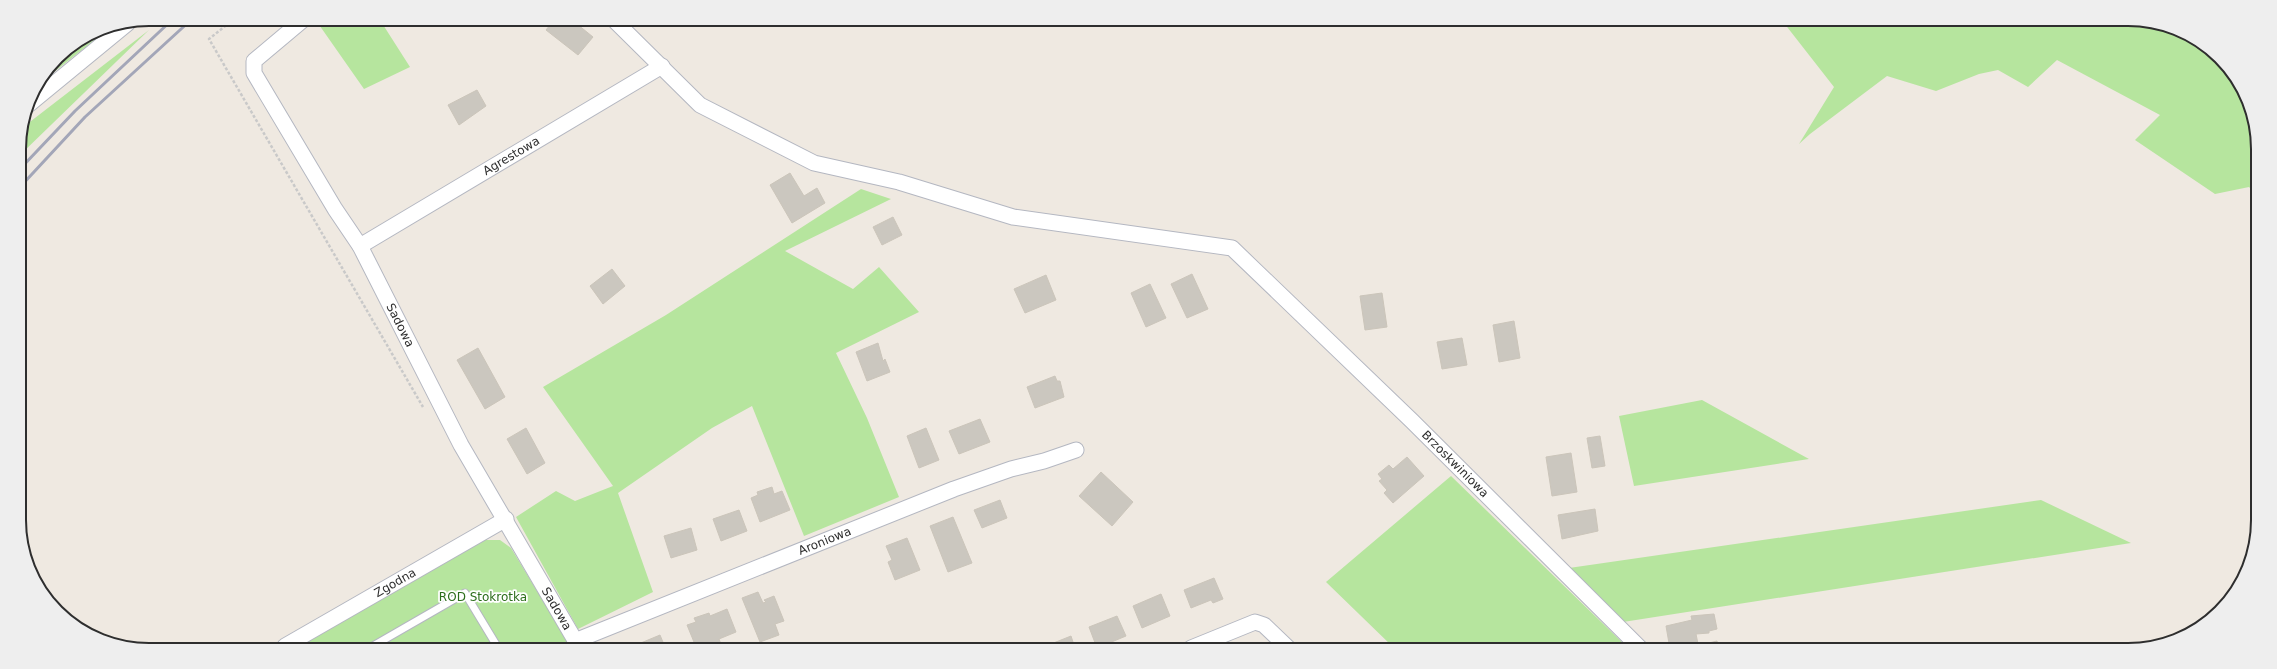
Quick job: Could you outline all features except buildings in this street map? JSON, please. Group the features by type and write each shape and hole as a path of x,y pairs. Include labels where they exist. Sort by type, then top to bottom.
{"street":[{"name":"Sadowa","path":"295,26 254,60 254,73 335,209 360,246 461,446 506,519 576,643"},
{"name":"Brzoskwiniowa","path":"620,26 700,105 814,163 899,182 1013,217 1232,248 1412,421 1635,643"},
{"path":"38,97 120,29"},
{"name":"Agrestowa","path":"360,246 662,66"},
{"name":"Aroniowa","path":"579,643 954,489 1011,469 1044,461 1076,450"},
{"name":"Zgodna","path":"290,643 506,519"},
{"path":"1203,643 1254,622 1264,625 1283,643"}],"lane":[{"path":"378,643 465,593 495,643"}],"path":[{"path":"226,26 209,40 426,413"}],"green space":[{"path":"320,26 384,26 410,67 364,89"},
{"path":"1786,26 2128,26 2160,30 2182,39 2196,47 2220,68 2230,81 2238,95 2249,125 2251,149 2251,189 2249,187 2215,194 2135,140 2160,115 2057,60 2028,87 1998,70 1979,74 1936,91 1887,76 1799,144 1834,87"},
{"path":"149,30 26,149 29,123"},
{"path":"98,37 53,73 68,57 81,47"},
{"path":"861,189 891,199 785,251 853,289 879,267 919,312 836,353 867,418 899,497 804,536 752,406 712,428 618,493 653,592 578,629 516,517 556,491 575,501 613,486 543,387 666,315"},
{"path":"1702,400 1809,459 1634,486 1619,416"},
{"path":"1451,476 1623,643 1389,643 1326,582"},
{"path":"2041,500 2131,543 1623,622 1569,568"},
{"name":"ROD Stokrotka","path":"484,540 500,540 511,548 569,643 302,643"}],"railway":[{"path":"26,163 75,111 166,26"},
{"path":"26,181 85,117 184,26"}]}
